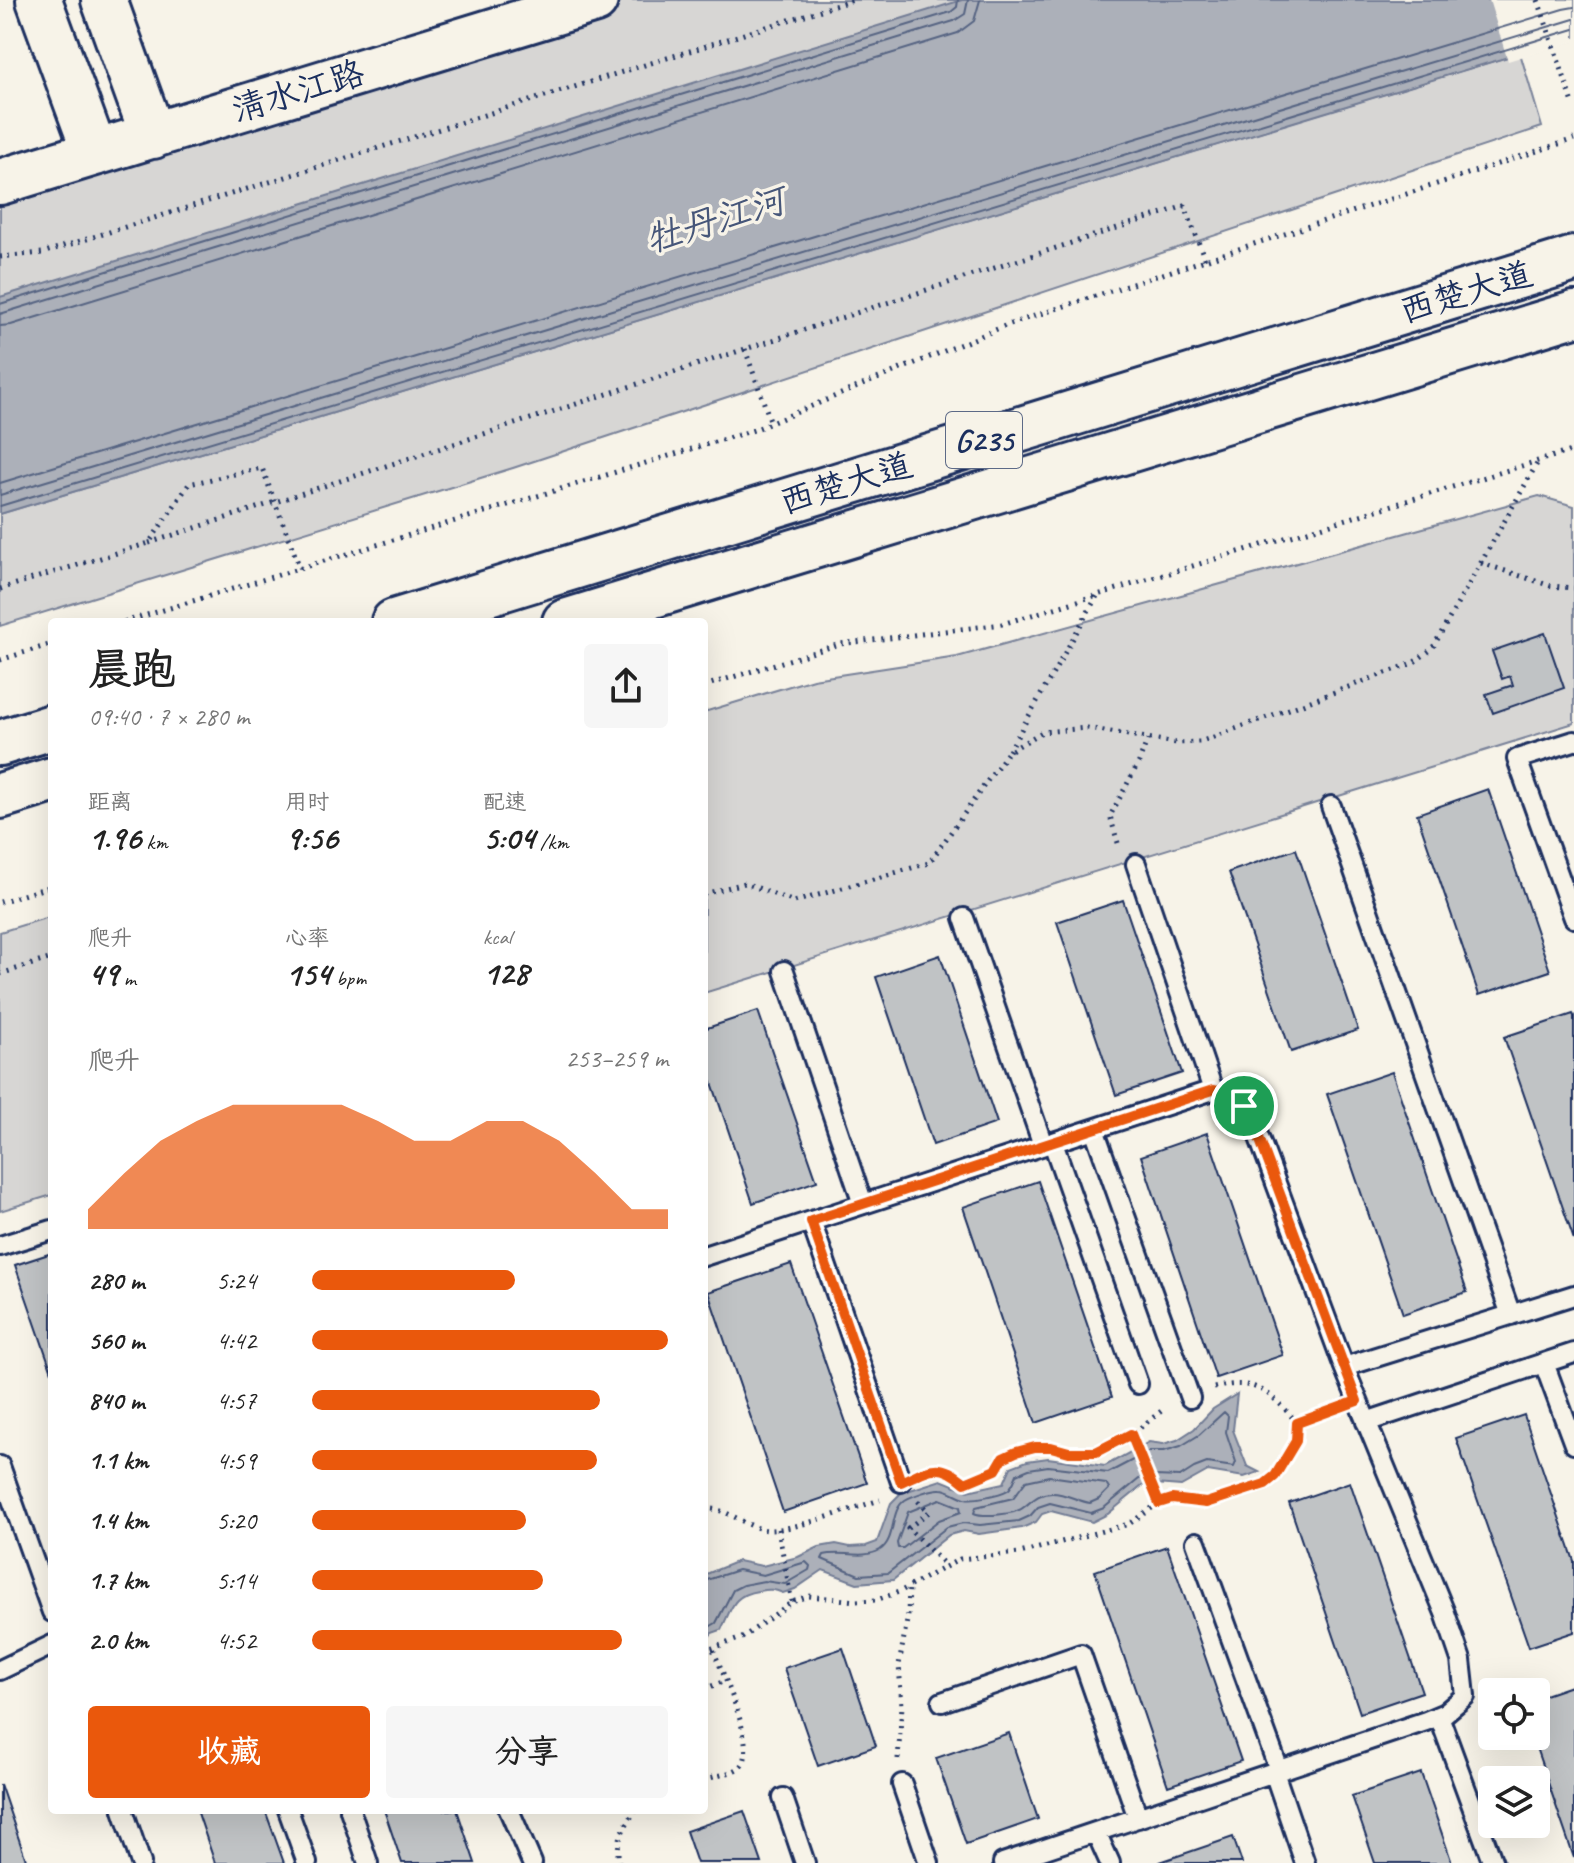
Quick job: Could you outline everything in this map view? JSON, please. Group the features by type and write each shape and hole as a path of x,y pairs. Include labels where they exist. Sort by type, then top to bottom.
{"main road":[{"path":"39,0 95,153"},
{"path":"104,0 153,136"},
{"name":"清水江路","path":"0,182 595,0"},
{"name":"西楚大道","path":"407,618 1574,259"},
{"name":"西楚大道","path":"578,618 1574,314"},
{"path":"0,743 48,728"},
{"path":"0,796 48,781"}],"lane":[{"path":"1574,741 1517,759 1574,918"},
{"path":"1331,806 1511,1315"},
{"path":"1136,864 1213,1090"},
{"path":"964,918 1138,1384"},
{"path":"784,971 863,1204"},
{"path":"708,1255 1213,1090 1230,1092 1244,1106 1254,1124 1357,1401 1445,1613 1461,1660 1465,1696 1439,1716 1003,1863"},
{"path":"1094,1129 1190,1398"},
{"path":"811,1221 907,1488"},
{"path":"0,1246 48,1231"},
{"path":"1344,1367 1574,1295"},
{"path":"1366,1422 1574,1353"},
{"path":"1544,1363 1574,1444"},
{"path":"0,1466 48,1601"},
{"path":"1196,1542 1305,1863"},
{"path":"0,1670 48,1647"},
{"path":"942,1702 1081,1654 1138,1818"},
{"path":"1439,1716 1493,1863"},
{"path":"902,1784 929,1863"},
{"path":"783,1798 805,1863"},
{"path":"124,1814 141,1863"},
{"path":"289,1814 307,1863"},
{"path":"351,1814 368,1863"},
{"path":"511,1814 532,1863"},
{"path":"1096,1832 1110,1863"}],"path":[{"path":"0,257 42,253 853,0"},
{"path":"1538,0 1574,106"},
{"path":"137,618 771,423 1007,325 1574,139"},
{"path":"0,589 1185,206 1205,260"},
{"path":"745,349 771,423"},
{"path":"708,685 840,644 1002,624 1574,450"},
{"path":"1008,752 1042,732 1087,728 1176,743 1200,742 1413,663 1432,649 1538,462"},
{"path":"149,543 189,484 262,468 300,568"},
{"path":"1481,563 1551,586 1574,588"},
{"path":"708,893 745,883 794,902 929,863 1008,752 1097,596"},
{"path":"0,660 48,645"},
{"path":"1120,852 1110,816 1139,762 1148,738"},
{"path":"0,902 48,887"},
{"path":"0,974 48,959"},
{"path":"708,1508 713,1507 753,1526 778,1529 884,1499 907,1488 930,1469 951,1470 965,1483 996,1470 1003,1458 1035,1447 1096,1452 1131,1434 1166,1408 1234,1383 1249,1384 1279,1402 1297,1423 1296,1441 1275,1476 1265,1484 1206,1503 1172,1499 1159,1503 1129,1524 1020,1553 960,1559 876,1600 809,1596 791,1599 742,1638 708,1650"},
{"path":"1297,1423 1357,1401"},
{"path":"1131,1434 1159,1503"},
{"path":"907,1488 929,1512 908,1528 946,1566"},
{"path":"778,1529 791,1599"},
{"path":"902,1784 898,1754 902,1706 899,1665 908,1615 909,1586"},
{"path":"708,1779 740,1768 747,1759 747,1741 713,1649"},
{"path":"708,1687 725,1681"},
{"path":"619,1863 618,1842 633,1814"}],"shaded area":[{"path":"624,0 967,0 0,298 0,190"},
{"path":"1520,53 1542,127 513,468 0,626 0,514"},
{"path":"1539,496 1574,506 1574,723 708,992 708,711 813,679 957,657"},
{"path":"48,917 48,1196 0,1211 0,932"}],"water":[{"name":"牡丹江河","path":"962,0 1574,0 1574,37 0,514 0,297"},
{"path":"1237,1394 1233,1430 1247,1466 1259,1472 1244,1477 1208,1471 1181,1486 1142,1486 1108,1514 1092,1522 1051,1511 1022,1528 979,1534 964,1531 949,1535 893,1580 857,1583 823,1570 795,1589 783,1593 768,1590 743,1596 734,1604 721,1630 708,1638 708,1573 738,1561 762,1566 836,1544 866,1546 877,1542 891,1503 901,1493 941,1480 968,1491 1004,1483 1011,1467 1048,1458 1105,1466 1149,1442 1163,1444 1177,1440 1194,1429 1213,1409"}],"pier":[{"path":"1489,0 1574,0 1574,41 1508,61"}],"building":[{"path":"1545,633 1564,688 1493,713 1486,694 1513,685 1510,676 1502,679 1492,651"},
{"path":"1488,789 1550,971 1479,995 1417,814"},
{"path":"1296,849 1358,1030 1291,1052 1229,872"},
{"path":"1123,900 1182,1073 1116,1095 1057,922"},
{"path":"940,955 997,1123 933,1145 876,977"},
{"path":"758,1011 817,1181 753,1203 708,1071 708,1028"},
{"path":"1574,1016 1574,1240 1504,1037"},
{"path":"1392,1072 1467,1292 1403,1314 1327,1094"},
{"path":"1207,1133 1283,1355 1216,1378 1141,1156"},
{"path":"1038,1181 1112,1397 1036,1423 963,1207"},
{"path":"48,1254 48,1360 15,1265"},
{"path":"791,1264 867,1483 783,1512 708,1292"},
{"path":"1524,1415 1574,1561 1574,1632 1529,1647 1456,1438"},
{"path":"1350,1482 1422,1692 1360,1713 1289,1503"},
{"path":"1167,1546 1241,1761 1168,1786 1095,1571"},
{"path":"843,1648 876,1746 818,1766 784,1668"},
{"path":"1574,1685 1574,1858 1550,1788 1550,1766 1542,1766 1537,1750 1550,1750 1550,1693"},
{"path":"1009,1733 1038,1819 966,1844 936,1758"},
{"path":"1421,1773 1452,1863 1375,1863 1352,1796"},
{"path":"0,1784 27,1863 0,1863"},
{"path":"744,1811 762,1863 697,1863 686,1831"},
{"path":"198,1814 266,1814 284,1863 215,1863"},
{"path":"385,1814 458,1814 475,1863 402,1863"},
{"path":"1233,1837 1242,1863 1160,1863 1160,1862"}],"route":[{"path":"1213,1090 1230,1092 1244,1106 1254,1124 1357,1401 1297,1423 1296,1441 1275,1476 1265,1484 1206,1503 1172,1499 1159,1503 1131,1434 1096,1452 1035,1447 1016,1452 1003,1458 996,1470 965,1483 951,1470 940,1468 930,1469 901,1482 811,1221 1213,1090"}]}
